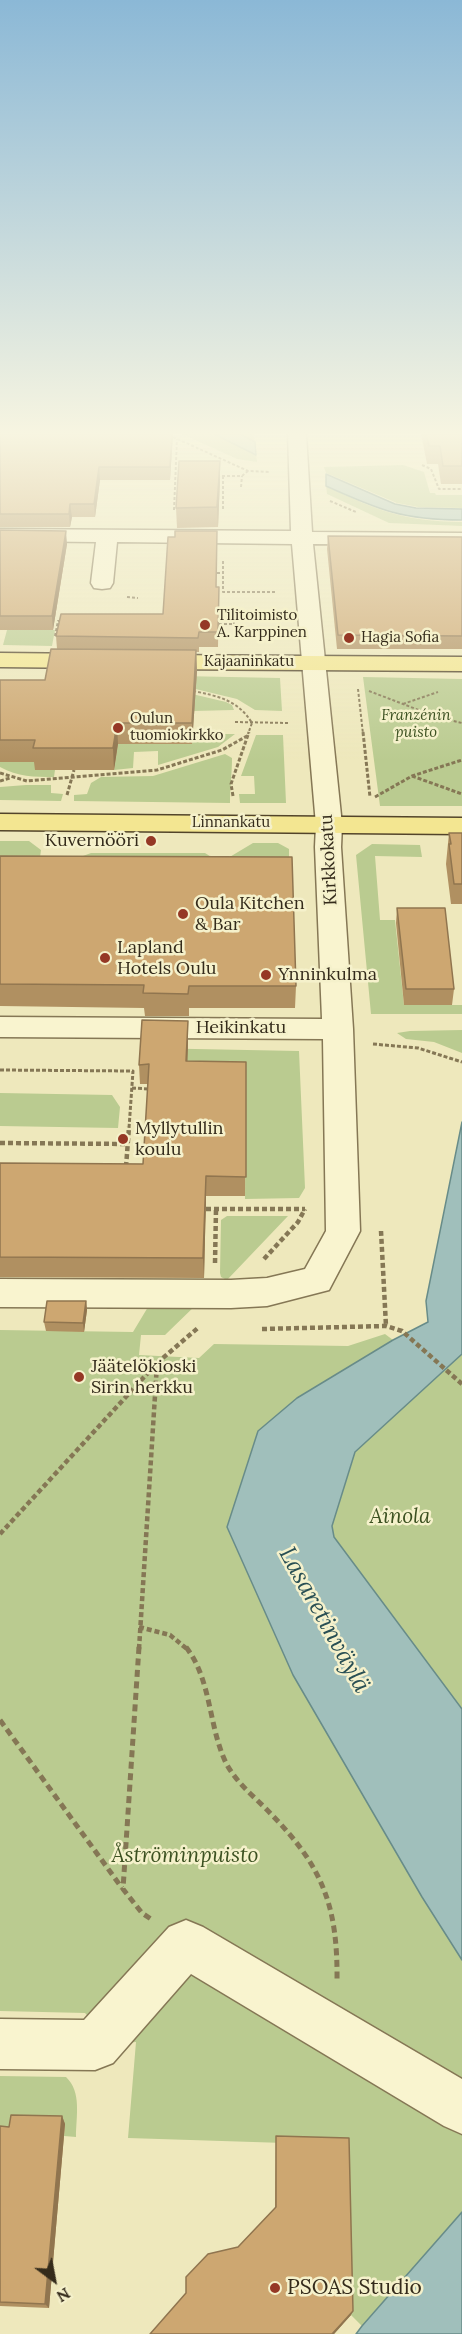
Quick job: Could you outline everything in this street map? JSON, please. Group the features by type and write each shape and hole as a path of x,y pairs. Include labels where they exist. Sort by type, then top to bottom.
{"main road":[{"path":"0,660 112,661"},
{"name":"Kajaaninkatu","path":"136,662 462,664"},
{"name":"Linnankatu","path":"0,822 462,826"}],"street":[{"path":"109,577 112,543"},
{"name":"Kirkkokatu","path":"223,1294 267,1292 317,1280 343,1231 338,1029 328,847 329,825 302,543"},
{"name":"Heikinkatu","path":"0,1027 338,1029"},
{"path":"0,1293 223,1294"},
{"path":"0,2044 95,2045 186,1944 462,2108"}],"path":[{"path":"223,555 223,592 286,592"},
{"path":"217,573 223,573"},
{"path":"234,597 235,592"},
{"path":"213,624 234,624 234,612"},
{"path":"54,639 58,621 68,621"},
{"path":"355,663 371,800 411,776 462,760"},
{"path":"357,687 437,717 462,723"},
{"path":"189,690 230,700 246,711 252,723 231,784 234,799"},
{"path":"403,704 439,692"},
{"path":"236,722 282,723"},
{"path":"0,773 27,781 157,770 222,750 247,736"},
{"path":"67,795 74,770"},
{"path":"411,776 462,794"},
{"path":"0,781 11,778"},
{"path":"366,1044 405,1045 451,1056 462,1062"},
{"path":"0,1070 133,1071 126,1174"},
{"path":"132,1088 150,1089"},
{"path":"0,1143 128,1144"},
{"path":"0,1534 158,1363 195,1330 223,1294 298,1222 308,1202"},
{"path":"206,1209 305,1209"},
{"path":"216,1209 223,1294"},
{"path":"255,1329 386,1326 402,1330 462,1384"},
{"path":"195,1330 207,1330"},
{"path":"123,1889 158,1363"},
{"path":"139,1627 168,1634 182,1642 194,1657 204,1678 217,1746 228,1767 301,1846 318,1874 332,1910 338,1947 337,1984 322,2026"},
{"path":"0,1720 142,1913 186,1944"}],"green space":[{"path":"7,630 55,630 52,646 3,645"},
{"path":"181,676 280,678 282,711 255,710 237,699 183,686"},
{"name":"Franzénin puisto","path":"363,677 462,679 462,806 380,806"},
{"path":"167,688 226,702 232,705 234,710 193,711"},
{"path":"192,734 235,734 218,747 158,765 158,751 134,752 133,768 114,770 118,744 192,744"},
{"path":"256,735 283,735 286,803 240,803 239,794 255,794 254,776 241,776"},
{"path":"0,752 37,762 35,770 55,770 54,777 26,776 0,767"},
{"path":"225,754 232,758 230,803 74,801 74,795 87,794 91,783 101,777 153,776"},
{"path":"51,785 51,793 63,794 61,801 0,800 0,787"},
{"path":"0,841 29,841 41,850 39,865 0,868"},
{"path":"253,843 278,843 289,849 289,871 228,858"},
{"path":"372,844 420,845 422,857 375,856 380,920 395,920 404,1005 462,1005 462,1014 371,1014 356,855"},
{"path":"91,853 205,853 213,858 83,856"},
{"path":"462,1030 462,1053 434,1042 406,1039 397,1033 410,1031"},
{"path":"143,1048 299,1051 305,1188 299,1198 245,1199 246,1082"},
{"path":"0,1093 112,1095 120,1107 118,1128 0,1126"},
{"path":"227,1216 288,1216 227,1280 221,1277 220,1273 221,1220"},
{"name":"Åströminpuisto","path":"199,1302 165,1335 141,1335 139,1355 199,1358 214,1344 348,1346 385,1334 393,1340 297,1398 258,1431 227,1527 293,1675 422,1897 462,1960 462,2212 362,2326 351,2315 347,2145 128,2138 136,2042 114,2044 85,2013 0,2011 0,1330 133,1332 148,1307"},
{"name":"Ainola","path":"462,1354 462,1709 334,1537 332,1526 355,1452"},
{"path":"0,2076 66,2077 76,2097 76,2137 64,2136 65,2124 15,2123 0,2133"}],"water":[{"name":"Lasaretinväylä","path":"462,1122 462,1354 355,1452 332,1526 334,1537 462,1709 462,1960 422,1897 293,1675 227,1527 258,1431 297,1398 393,1340 428,1322 426,1301"},
{"path":"462,2212 462,2334 356,2334 362,2326"}],"building":[{"path":"0,543 64,543 52,616 0,616"},
{"path":"168,543 217,543 218,632 199,632 198,638 56,636 61,614 163,614"},
{"path":"329,543 462,543 462,636 338,635"},
{"path":"51,649 196,650 192,723 117,723 113,748 33,748 35,740 0,740 0,680 45,680"},
{"path":"449,833 462,833 462,884 454,884"},
{"path":"0,856 292,857 296,986 189,986 188,994 143,993 144,985 0,984"},
{"path":"397,908 445,908 454,989 406,989"},
{"path":"142,1020 188,1021 186,1061 246,1062 246,1177 206,1176 203,1258 0,1257 0,1163 143,1164 149,1064 139,1065"},
{"path":"47,1301 86,1301 83,1323 44,1322"},
{"path":"11,2115 62,2116 45,2304 0,2302 0,2126 9,2127"},
{"path":"276,2136 349,2138 353,2311 332,2334 150,2334 186,2293 186,2277 208,2254 238,2247 276,2207"}],"place":[{"name":"Tilitoimisto A. Karppinen","path":"205,625"},
{"name":"Hagia Sofia","path":"349,638"},
{"name":"Oulun tuomiokirkko","path":"118,728"},
{"name":"Kuvernööri","path":"151,841"},
{"name":"Oula Kitchen & Bar","path":"183,914"},
{"name":"Lapland Hotels Oulu","path":"105,958"},
{"name":"Ynninkulma","path":"266,975"},
{"name":"Myllytullin koulu","path":"123,1139"},
{"name":"Jäätelökioski Sirin herkku","path":"79,1377"},
{"name":"PSOAS Studio","path":"275,2288"}]}
